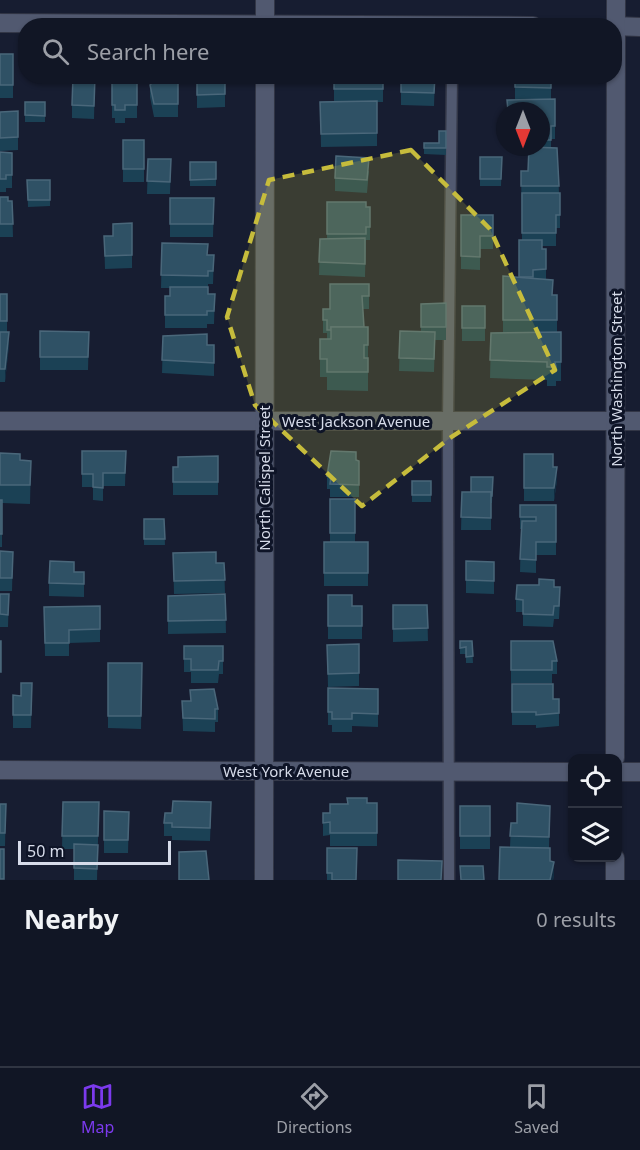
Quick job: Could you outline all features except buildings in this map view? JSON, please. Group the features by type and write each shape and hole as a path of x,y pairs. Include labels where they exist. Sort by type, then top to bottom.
{"street":[{"path":"265,0 265,18"},
{"name":"North Washington Street","path":"615,18 616,0"},
{"path":"0,23 18,23"},
{"path":"622,26 640,27"},
{"name":"North Calispel Street","path":"264,880 265,84"},
{"name":"North Washington Street","path":"615,84 615,754"},
{"name":"West Jackson Avenue","path":"0,421 640,421"},
{"name":"West York Avenue","path":"0,770 568,772"},
{"path":"622,772 640,772"},
{"path":"615,862 615,880"}],"lane":[{"path":"449,880 448,422 452,84"}],"highlighted area":[{"path":"411,150 490,229 555,370 450,438 362,506 255,405 227,317 269,180"}]}
